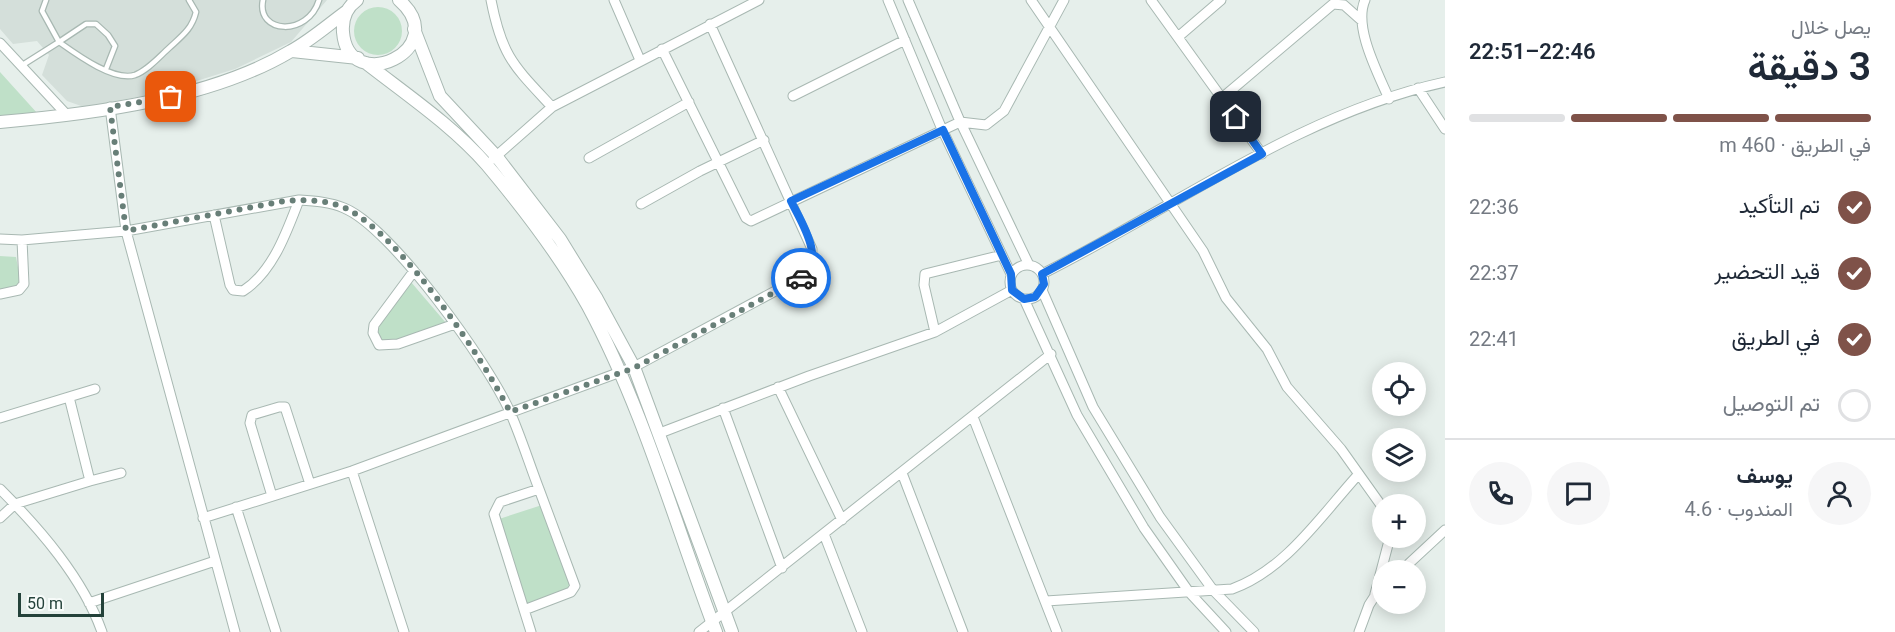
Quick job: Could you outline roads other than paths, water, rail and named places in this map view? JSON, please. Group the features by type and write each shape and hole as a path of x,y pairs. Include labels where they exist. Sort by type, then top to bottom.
{"street":[{"path":"399,0 409,5 414,29 440,96 491,160 560,239 597,299 634,368 732,632"},
{"path":"491,0 499,36 510,62 552,107"},
{"path":"614,0 639,60"},
{"path":"491,160 552,107 639,60 759,0"},
{"path":"888,0 943,130 1011,274 1012,290 1024,299 1052,354 1077,416 1144,528 1188,592 1226,632"},
{"path":"908,0 960,122 1029,265 1042,274"},
{"path":"1031,0 1203,251 1226,298 1267,348 1287,387 1341,449 1357,476 1372,494"},
{"path":"662,49 716,163 748,220 960,122 986,125 1004,111 1064,0"},
{"path":"1151,0 1262,154"},
{"path":"1178,37 1221,0"},
{"path":"1365,0 1362,21 1368,48 1389,99"},
{"path":"0,122 66,114 187,93 255,69 292,51 351,3"},
{"path":"351,3 344,19 343,37 346,45 362,60 491,160 587,305 620,372 714,627"},
{"path":"1222,98 1333,4 1344,5 1362,21"},
{"path":"203,518 352,471 634,368 805,275 811,267 812,249 765,140 710,24"},
{"path":"292,51 362,60 375,65 395,61 409,48 414,29"},
{"path":"793,96 905,40"},
{"path":"0,43 66,114"},
{"path":"1042,274 1324,122 1418,88 1445,82"},
{"path":"1418,88 1445,129"},
{"path":"589,158 689,102"},
{"path":"110,107 126,231 235,632"},
{"path":"641,204 716,163 765,140"},
{"path":"214,215 230,285 233,290 243,291 260,277 279,247 299,200"},
{"path":"0,238 22,240 126,231 299,200 328,203 346,208 371,227 414,271 455,324 497,386 510,412 575,586 571,592 524,610"},
{"path":"0,294 19,290 24,284 22,240"},
{"path":"935,332 924,285 925,274 1002,255"},
{"path":"1011,274 1019,267 1029,265"},
{"path":"414,271 374,325 374,333 379,345 398,344 455,324"},
{"path":"1042,274 1042,290 1094,407 1160,518 1230,611 1254,632"},
{"path":"660,433 778,387 935,332 1012,290"},
{"path":"1024,299 1035,297 1042,290"},
{"path":"699,632 714,627 724,613 1052,354"},
{"path":"778,387 842,520"},
{"path":"0,418 95,389"},
{"path":"69,397 90,481"},
{"path":"272,496 250,423 252,415 285,407 310,484"},
{"path":"723,408 782,568"},
{"path":"973,417 1057,632"},
{"path":"352,471 404,632"},
{"path":"0,519 15,504 121,473"},
{"path":"902,473 963,632"},
{"path":"1046,601 1232,589 1252,582 1274,566 1357,476"},
{"path":"0,489 64,564 89,603 102,632"},
{"path":"531,632 494,514 500,502 539,489"},
{"path":"236,507 276,632"},
{"path":"1413,560 1445,530"},
{"path":"824,534 862,632"},
{"path":"89,603 215,561"},
{"path":"1359,632 1372,601"}],"lane":[{"path":"46,0 42,11 59,42 84,60 117,74 135,75 154,62 192,26 196,12 189,0"},
{"path":"264,0 262,5 269,21 282,28 294,27 312,13 319,0"},
{"path":"21,66 86,24 96,24 108,35 115,46 106,69"}]}
